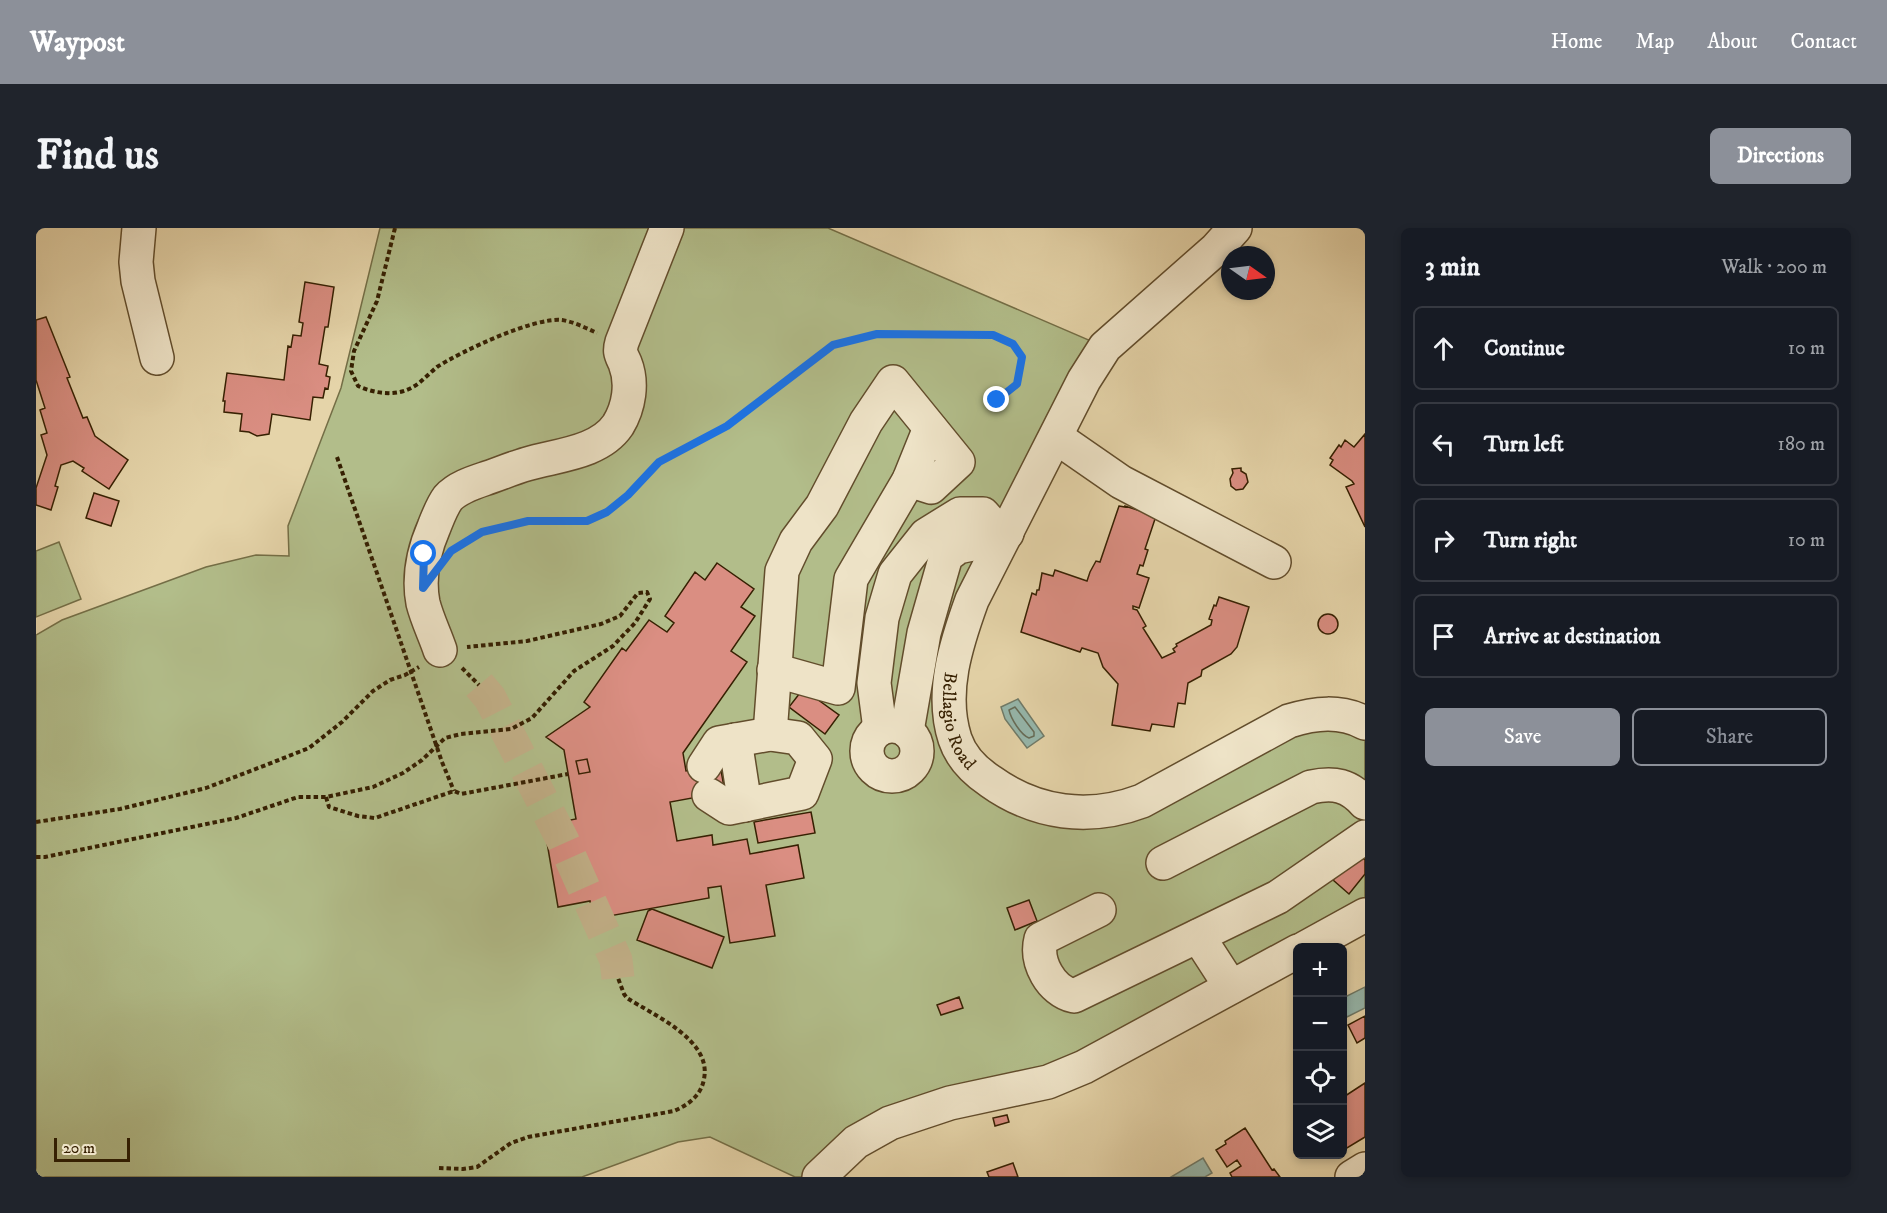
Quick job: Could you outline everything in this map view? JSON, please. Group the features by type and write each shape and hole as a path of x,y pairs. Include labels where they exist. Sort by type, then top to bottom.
{"street":[{"path":"140,228 136,262 138,281 157,358"},
{"path":"440,650 423,602 422,574 424,554 445,503 454,493 466,486 527,464 588,448 603,440 616,427 625,411 627,401 628,377 620,353 622,342 667,228"},
{"name":"Bellagio Road","path":"1235,228 1216,249 1105,347 1084,380 1056,437 1002,531 962,627 950,675 951,718 956,740 975,771 1005,792 1050,809 1097,812 1118,810 1142,801 1289,722 1312,714 1354,717 1365,723"},
{"path":"771,734 774,670 782,571 796,541 822,506 866,422 893,382 958,462 931,487 909,480 851,579 838,688 774,670"},
{"path":"1056,437 1121,482 1274,562"},
{"path":"885,737 874,683 882,625 895,574 926,535 958,547 982,542 1002,531"},
{"path":"885,737 924,633 946,556 943,540"},
{"path":"882,625 924,633"},
{"path":"771,734 798,738 815,759 802,793 729,808 706,780 719,743 771,734"},
{"path":"815,759 885,737"},
{"path":"735,740 745,804"},
{"path":"1163,863 1311,787 1329,783 1346,788 1365,803"},
{"path":"1099,910 1041,939 1038,952 1052,984 1065,994 1074,996 1278,897 1365,837"},
{"path":"1314,943 1365,915"},
{"path":"1198,936 1231,987"},
{"path":"819,1177 856,1142 890,1123 950,1103 1048,1082 1083,1067 1293,954"},
{"path":"1352,1177 1365,1168"}],"path":[{"path":"395,228 377,301 354,351 351,371 358,386 371,392 395,393 411,389 436,368 473,349 546,320 561,320 580,326 608,340 620,353"},
{"path":"451,551 482,532 528,521 587,521 607,512 628,495 659,462 727,426 833,345 877,334 993,335 1013,344 1022,357 1017,384 997,400 988,404"},
{"path":"337,457 454,791"},
{"path":"36,822 120,809 206,788 309,748 342,722 373,691 390,680 405,675 428,662 440,650 527,641 566,633 601,624 620,616 638,593 647,592 650,599 635,623 613,646 574,671 532,718 511,729 460,734 445,738 422,760 403,773 373,787 326,797 298,797 236,818 45,857 36,856"},
{"path":"440,650 479,685"},
{"path":"326,797 329,807 358,816 375,818 454,791 461,794 568,774"},
{"path":"440,1168 456,1170 477,1167 511,1143 528,1137 674,1111 682,1108 697,1095 702,1088 705,1076 700,1050 682,1033 627,998 618,978"}],"green space":[{"path":"380,228 828,228 1105,347 962,627 964,754 1077,812 1289,721 1365,723 1365,915 1313,943 1293,943 1293,954 1083,1067 950,1103 819,1177 795,1177 710,1137 678,1142 582,1177 36,1177 36,635 62,620 206,567 256,555 289,556 288,526 341,388"},
{"path":"59,542 81,599 36,617 36,551"}],"water":[{"path":"1018,699 1044,736 1027,748 1005,719 1001,707"},
{"path":"1365,987 1365,1008 1347,1017 1347,996"},
{"path":"1203,1158 1212,1173 1205,1177 1171,1177"}],"building":[{"path":"305,282 334,287 319,364 328,366 326,376 330,377 328,389 325,388 323,398 313,397 310,420 272,414 269,434 257,436 240,431 242,414 224,412 225,401 223,401 227,373 284,380 288,346 291,347 293,335 301,336 303,323 299,322"},
{"path":"46,317 70,377 67,378 83,418 87,417 95,436 128,460 109,489 82,471 84,468 73,461 61,465 55,486 58,487 51,510 36,505 36,488 47,455 41,435 47,433 40,410 45,408 36,380 36,320"},
{"path":"1365,434 1365,527 1346,487 1354,484 1330,465 1333,460 1330,458 1345,440 1354,447"},
{"path":"1241,468 1248,482 1243,489 1236,490 1231,486 1232,469"},
{"path":"94,493 119,501 111,526 86,518"},
{"path":"1119,506 1156,516 1145,549 1148,550 1143,566 1140,565 1137,574 1149,578 1139,608 1133,606 1133,609 1137,610 1146,626 1143,628 1162,658 1175,652 1173,649 1177,646 1176,644 1211,625 1212,620 1209,619 1219,597 1249,607 1237,647 1231,654 1202,670 1201,676 1188,683 1185,704 1178,703 1174,727 1152,724 1150,731 1112,725 1118,684 1103,667 1098,653 1082,648 1080,652 1021,632 1032,593 1036,595 1039,590 1042,573 1053,576 1055,570 1087,581 1096,561 1100,562"},
{"path":"717,563 754,589 741,607 755,616 731,651 747,662 683,753 686,771 720,765 725,792 670,802 677,841 712,835 713,845 747,839 750,854 798,845 804,878 766,885 775,936 730,943 721,886 708,888 709,898 593,919 590,901 558,907 544,825 576,819 564,750 546,737 590,707 584,702 622,648 626,651 649,620 667,632 674,623 665,616 695,572 705,580"},
{"path":"1324,614 1332,614 1338,620 1338,628 1332,634 1324,634 1318,628 1318,620"},
{"path":"803,689 839,715 825,734 789,707"},
{"path":"587,759 590,772 579,774 576,761"},
{"path":"811,812 815,833 758,843 754,822"},
{"path":"1356,853 1365,860 1365,874 1349,894 1333,880"},
{"path":"1029,900 1037,921 1015,930 1007,908"},
{"path":"652,909 724,937 712,968 637,940 648,911"},
{"path":"959,997 963,1008 941,1015 937,1005"},
{"path":"1365,1016 1365,1038 1357,1043 1348,1025"},
{"path":"1365,1083 1365,1137 1347,1148 1347,1105 1347,1095"},
{"path":"1007,1115 1009,1122 995,1126 993,1118"},
{"path":"1245,1128 1272,1170 1274,1169 1280,1177 1232,1177 1230,1173 1241,1166 1237,1160 1227,1167 1216,1150"},
{"path":"1013,1163 1018,1177 989,1177 987,1172"}],"tunnel":[{"path":"479,685 490,698 563,841 616,960 618,978"}],"route":[{"path":"424,554 423,588 451,551 482,532 528,521 587,521 607,512 628,495 659,462 727,426 833,345 877,334 993,335 1013,344 1022,357 1017,384 997,400"}]}
